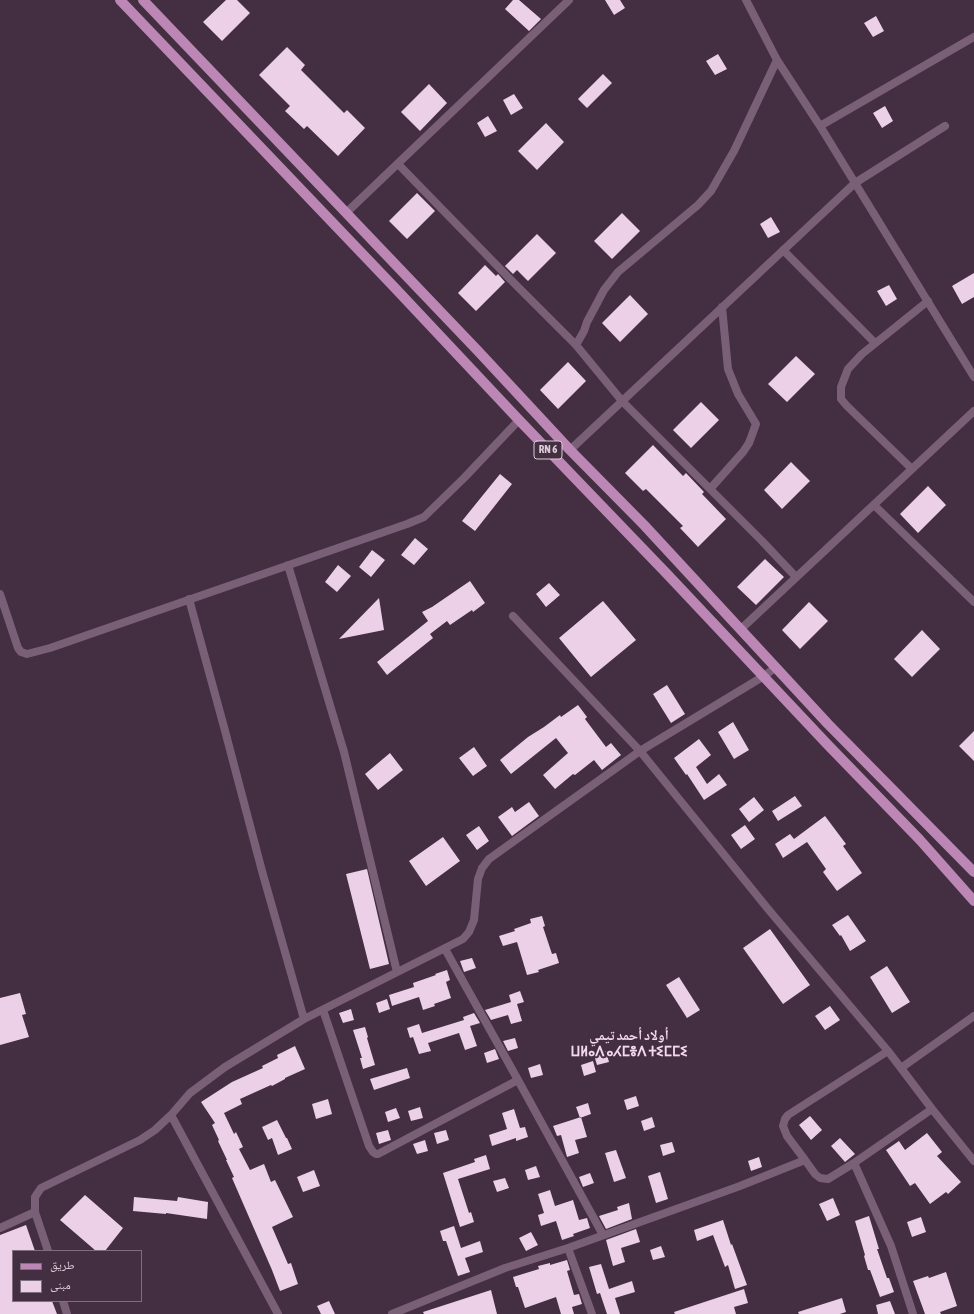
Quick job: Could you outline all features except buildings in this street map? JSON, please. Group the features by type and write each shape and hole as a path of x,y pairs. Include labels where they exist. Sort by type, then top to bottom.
{"main road":[{"name":"RN 6","path":"120,0 920,840 974,901"},
{"name":"RN 6","path":"143,0 478,351 570,450 644,525 828,724 974,872"}],"street":[{"path":"346,213 569,0"},
{"path":"746,0 777,60 820,126 974,377"},
{"path":"820,126 974,37"},
{"path":"576,345 604,290 618,272 698,205 711,191 734,151 777,60"},
{"path":"570,450 855,183 945,126"},
{"path":"398,164 576,345 622,401 796,577"},
{"path":"783,250 875,343"},
{"path":"912,469 841,398 841,387 848,369 862,354 928,301"},
{"path":"710,489 743,452 749,443 756,424 738,394 728,369 722,307"},
{"path":"741,629 974,411"},
{"path":"0,594 18,648 23,654 50,648 424,517 465,477 519,420"},
{"path":"874,505 974,602"},
{"path":"288,565 344,752 397,972"},
{"path":"189,599 262,871 304,1019"},
{"path":"513,616 640,752 768,909 888,1051 974,1161"},
{"path":"48,1250 36,1212 35,1197 41,1188 140,1140 155,1130 171,1115 190,1093 225,1067 304,1019 463,939 469,932 474,920 478,879 482,868 489,859 640,752 775,668"},
{"path":"445,949 603,1235"},
{"path":"323,1010 369,1146 376,1154 518,1080"},
{"path":"901,1068 974,1016"},
{"path":"888,1051 788,1115 783,1126 786,1136 815,1174 824,1179 828,1179 854,1163 932,1109"},
{"path":"171,1115 278,1314"},
{"path":"392,1314 505,1268 568,1248 740,1186 805,1160"},
{"path":"854,1163 892,1246 913,1314"},
{"path":"0,1228 36,1212"},
{"path":"568,1248 592,1314"},
{"path":"63,1302 68,1314"}],"district":[{"name":"أولاد أحمد تيمي ⵡⵍⴰⴷ ⴰⵃⵎⴻⴷ ⵜⵉⵎⵎⵉ","path":"629,1044"}]}
